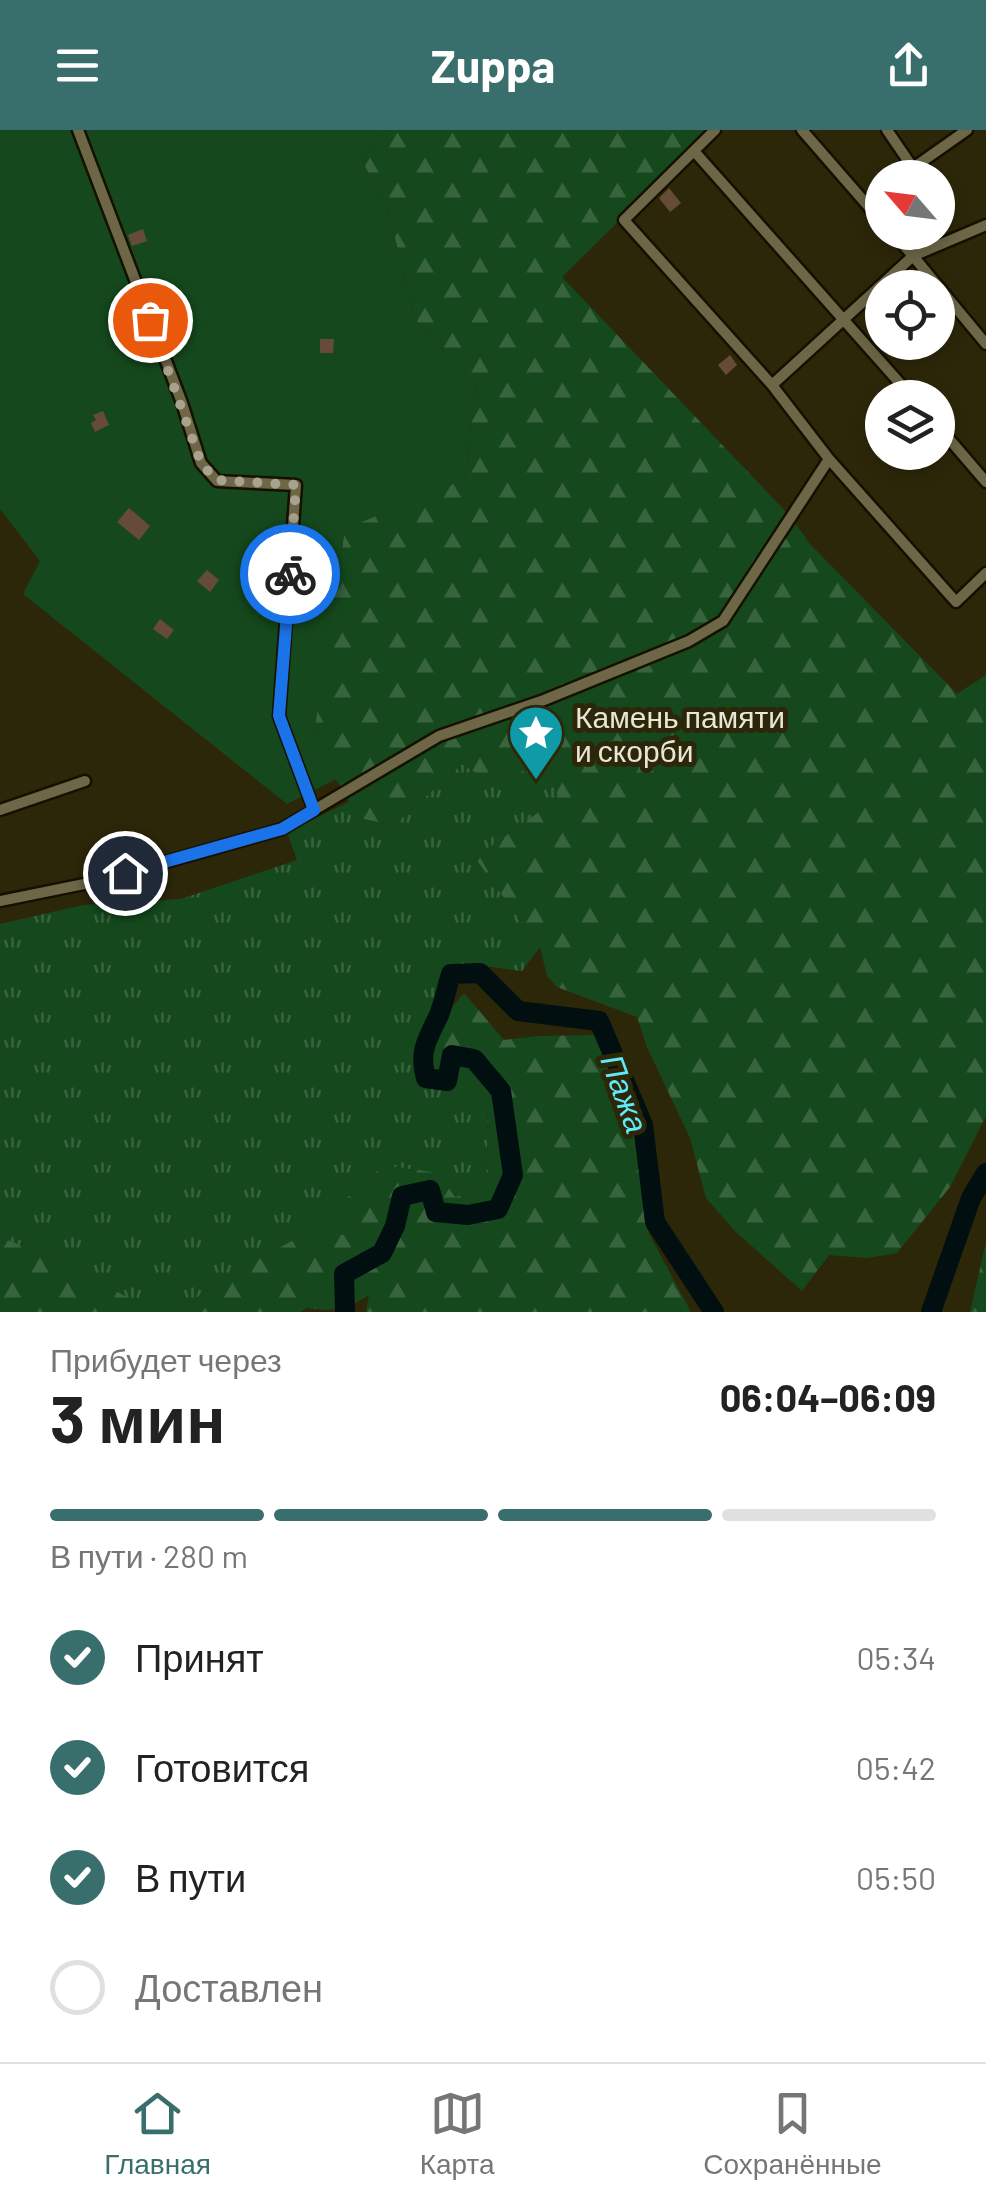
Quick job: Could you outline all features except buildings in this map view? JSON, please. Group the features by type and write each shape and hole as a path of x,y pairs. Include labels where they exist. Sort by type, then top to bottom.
{"street":[{"path":"78,130 201,463 216,480 296,485 279,716 314,810"},
{"path":"715,130 624,220 772,384 829,460 956,602 986,573"},
{"path":"802,130 865,202"},
{"path":"887,130 913,168 967,130"},
{"path":"694,151 897,380"},
{"path":"772,384 913,256 986,225"},
{"path":"908,250 986,344"},
{"path":"955,446 986,482"},
{"path":"0,900 99,881 282,829 438,736 562,692 690,640 722,621 829,460"},
{"path":"0,810 84,782"}],"green space":[{"path":"0,130 386,130 362,161 388,210 415,320 476,386 465,479 345,529 313,739 336,779 287,804 23,594 40,561 0,509"},
{"path":"386,130 711,130 562,277 790,516 810,544 957,694 986,675 986,1116 950,1187 897,1253 867,1258 829,1255 802,1291 736,1232 706,1198 690,1138 637,1017 557,987 547,976 540,947 475,858 558,798 550,760 492,783 462,764 394,825 358,818 313,739 345,528 465,479 476,386 415,320 388,210 362,161"},
{"path":"550,760 558,798 475,858 540,947 522,971 476,965 439,978 428,1036 433,1066 464,1073 488,1100 486,1188 455,1197 383,1165 356,1193 332,1206 345,1236 304,1234 175,1312 138,1312 145,1308 70,1265 0,1237 0,924 83,905 181,899 297,860 287,832 349,802 358,818 394,825 462,764 492,783"},
{"path":"464,993 504,1040 596,1035 633,1123 649,1234 691,1312 366,1312 369,1295 333,1310 175,1312 304,1234 344,1235 334,1222 331,1205 356,1193 383,1165 438,1173 455,1197 486,1188 488,1100 464,1073 432,1066 428,1036"},
{"path":"0,1237 70,1265 146,1308 138,1312 0,1312"},
{"path":"986,1242 986,1312 970,1312"}],"waterway":[{"name":"Пажа","path":"345,1312 344,1274 382,1253 395,1226 402,1196 430,1190 436,1212 468,1215 498,1209 513,1175 501,1091 474,1059 452,1055 447,1081 426,1078 424,1069 425,1045 451,974 480,973 518,1011 599,1021 643,1125 655,1222 714,1312"},
{"name":"Пажа","path":"931,1312 971,1198 986,1173"}],"way so far":[{"path":"150,320 201,463 216,480 296,485 290,574"}],"place":[{"name":"Камень памяти и скорби","path":"536,782"}],"route":[{"path":"125,873 282,829 314,810 279,716 290,574"}]}
